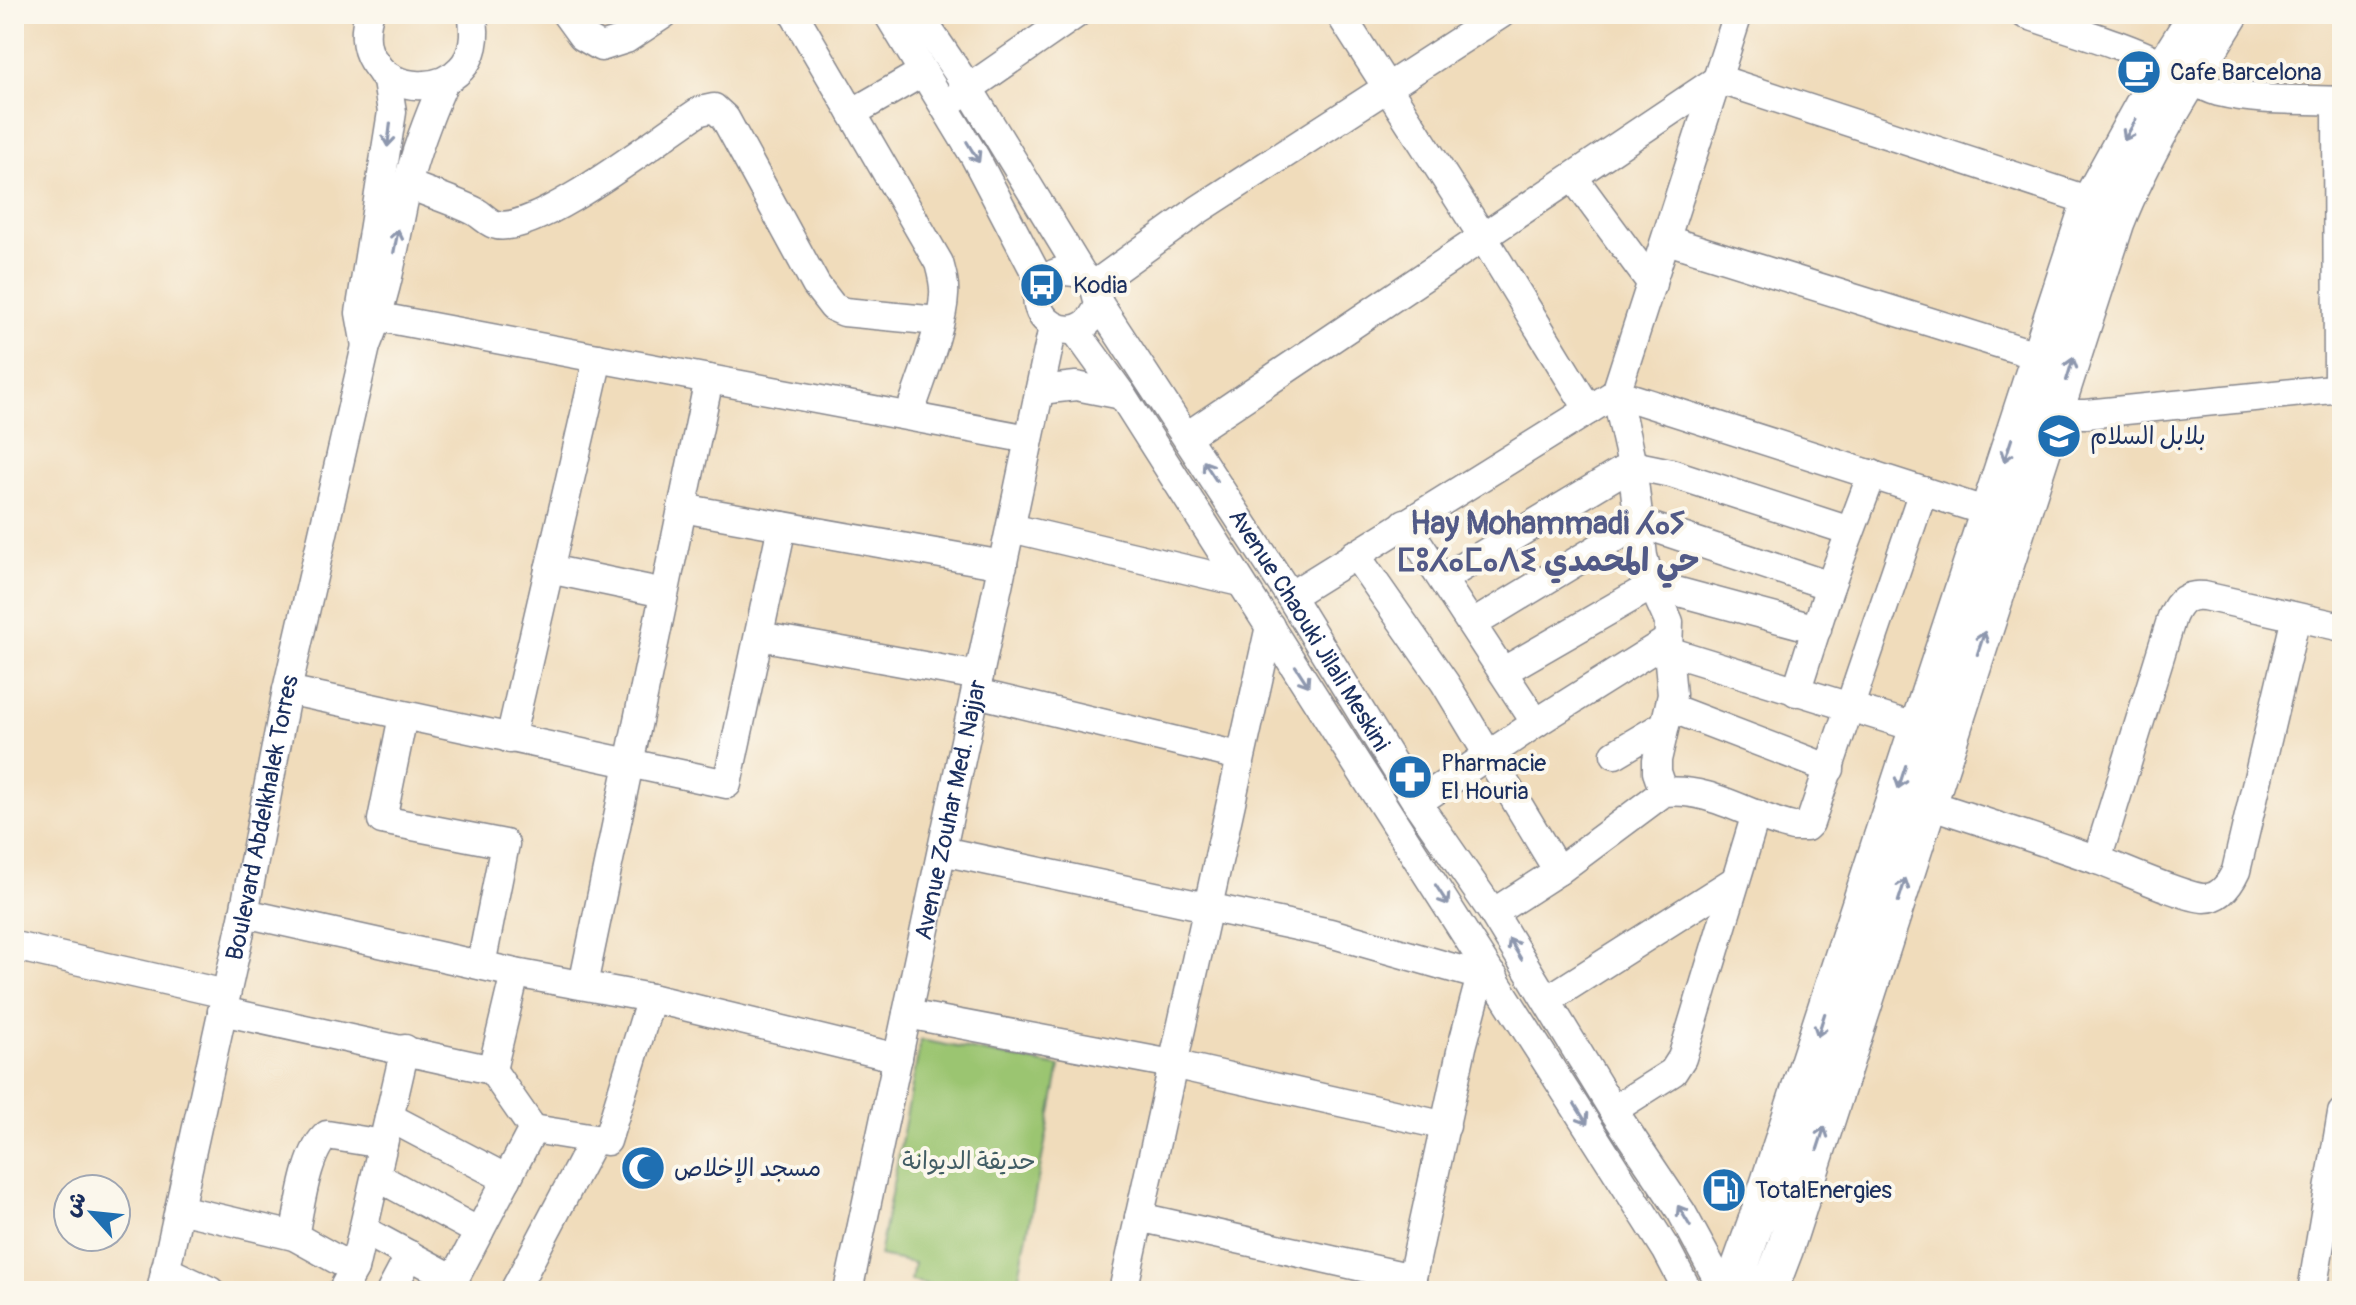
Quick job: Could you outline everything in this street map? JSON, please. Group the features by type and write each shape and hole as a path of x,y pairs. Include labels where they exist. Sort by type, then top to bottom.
{"main road":[{"path":"1769,1291 2116,223 2177,73 2197,14"},
{"path":"1722,1288 1751,1239 2090,201 2177,73 2231,14"}],"street":[{"name":"Boulevard Abdelkhalek Torres","path":"163,1280 244,913 287,690 366,346 379,317 407,184 423,128 444,82 467,61 474,46 472,14"},
{"path":"566,14 582,36 601,47 626,39 664,14"},
{"path":"794,14 939,263 945,296 909,416"},
{"path":"888,14 995,191 1042,285"},
{"name":"Avenue Chaouki Jilali Meskini","path":"918,14 969,89 1092,288 1290,596 1417,803 1493,913 1613,1110 1682,1213 1722,1288"},
{"path":"943,104 969,89 1038,25 1076,14"},
{"path":"1340,14 1589,410"},
{"path":"1092,288 1198,210 1501,14"},
{"path":"1664,792 1657,772 1657,760 1672,685 1667,615 1643,556 1632,465 1616,393 1738,14"},
{"path":"2025,14 2216,91 2256,98 2340,100 2340,388 2086,414 2056,414"},
{"name":"Boulevard Abdelkhalek Torres","path":"365,17 368,50 387,81 392,112 361,300 366,346"},
{"path":"374,61 384,74 413,87 444,82"},
{"path":"852,113 923,72"},
{"path":"1187,436 1718,79"},
{"path":"1718,79 2090,201"},
{"path":"407,184 474,211 497,225 521,223 572,197 700,111 714,108 725,118 816,285 833,307 854,313 938,321"},
{"path":"1573,177 1652,284"},
{"path":"1667,240 2039,356"},
{"path":"1071,270 1092,288 1090,320 1064,328 1044,319 1038,296 1050,276 1071,270"},
{"path":"379,317 1029,439"},
{"name":"Avenue Chaouki Jilali Meskini","path":"1064,328 1122,395 1488,976 1667,1251 1722,1288"},
{"name":"Avenue Zouhar Med. Najjar","path":"848,1291 1029,439 1040,390 1064,328"},
{"path":"510,739 598,358"},
{"path":"583,985 709,379"},
{"path":"1040,390 1076,386 1122,395"},
{"path":"1290,596 1616,393 1988,512"},
{"path":"1444,578 1632,465 1671,473 1850,531"},
{"path":"1796,692 1830,586 1872,474"},
{"path":"1493,913 1558,871 1664,792 1680,790 1702,794 1781,824 1806,827 1815,815 1923,491"},
{"path":"682,508 1003,565"},
{"path":"1405,523 1444,578 1536,723"},
{"path":"1473,624 1640,523 1830,586"},
{"path":"287,690 727,784 782,526"},
{"path":"1011,528 1240,582"},
{"path":"1355,554 1426,654 1558,871"},
{"path":"549,569 664,593"},
{"path":"1504,671 1653,585 1817,629"},
{"path":"2097,860 2177,607 2184,599 2194,595 2204,596 2342,627"},
{"path":"1929,804 2204,898 2217,895 2231,882 2236,871 2296,617"},
{"path":"1123,1291 1270,626"},
{"path":"759,636 977,685 1239,756"},
{"path":"1668,646 1796,692 1852,706 1918,728"},
{"path":"1417,803 1536,723 1668,646"},
{"path":"403,716 382,820 505,844 481,965"},
{"path":"1667,716 1830,769"},
{"path":"1615,754 1667,716"},
{"path":"1613,1110 1673,1072 1682,1058 1756,814"},
{"path":"942,851 1330,933 1488,976 1446,1126 1410,1288 1139,1217"},
{"path":"1547,1000 1734,881"},
{"path":"244,913 515,973 651,998 898,1058"},
{"path":"14,946 224,1003 492,1070 533,1129 607,1141 651,998"},
{"path":"492,1070 515,973"},
{"path":"907,1014 1172,1064 1446,1126"},
{"path":"179,1209 294,1236 348,1280 363,1230 405,1049"},
{"path":"2312,1291 2342,1113"},
{"path":"389,1117 507,1179"},
{"path":"363,1230 410,1255 451,1285 533,1129"},
{"path":"294,1236 312,1157 322,1139 327,1135 383,1144"},
{"path":"514,1291 594,1139"},
{"path":"376,1176 479,1232"},
{"path":"391,1291 410,1255"},
{"path":"163,1280 210,1291"}],"green space":[{"name":"حديقة الديوانة","path":"921,1040 1060,1067 1016,1291 965,1291 911,1281 914,1263 879,1256"}],"place":[{"name":"Cafe Barcelona","path":"2139,72"},
{"name":"Kodia","path":"1042,285"},
{"name":"بلابل السلام","path":"2059,436"},
{"name":"Pharmacie El Houria","path":"1410,777"},
{"name":"مسجد الإخلاص","path":"643,1168"},
{"name":"TotalEnergies","path":"1724,1190"}],"district":[{"name":"Hay Mohammadi ⵃⴰⵢ ⵎⵓⵃⴰⵎⴰⴷⵉ حي المحمدي","path":"1548,542"}]}
